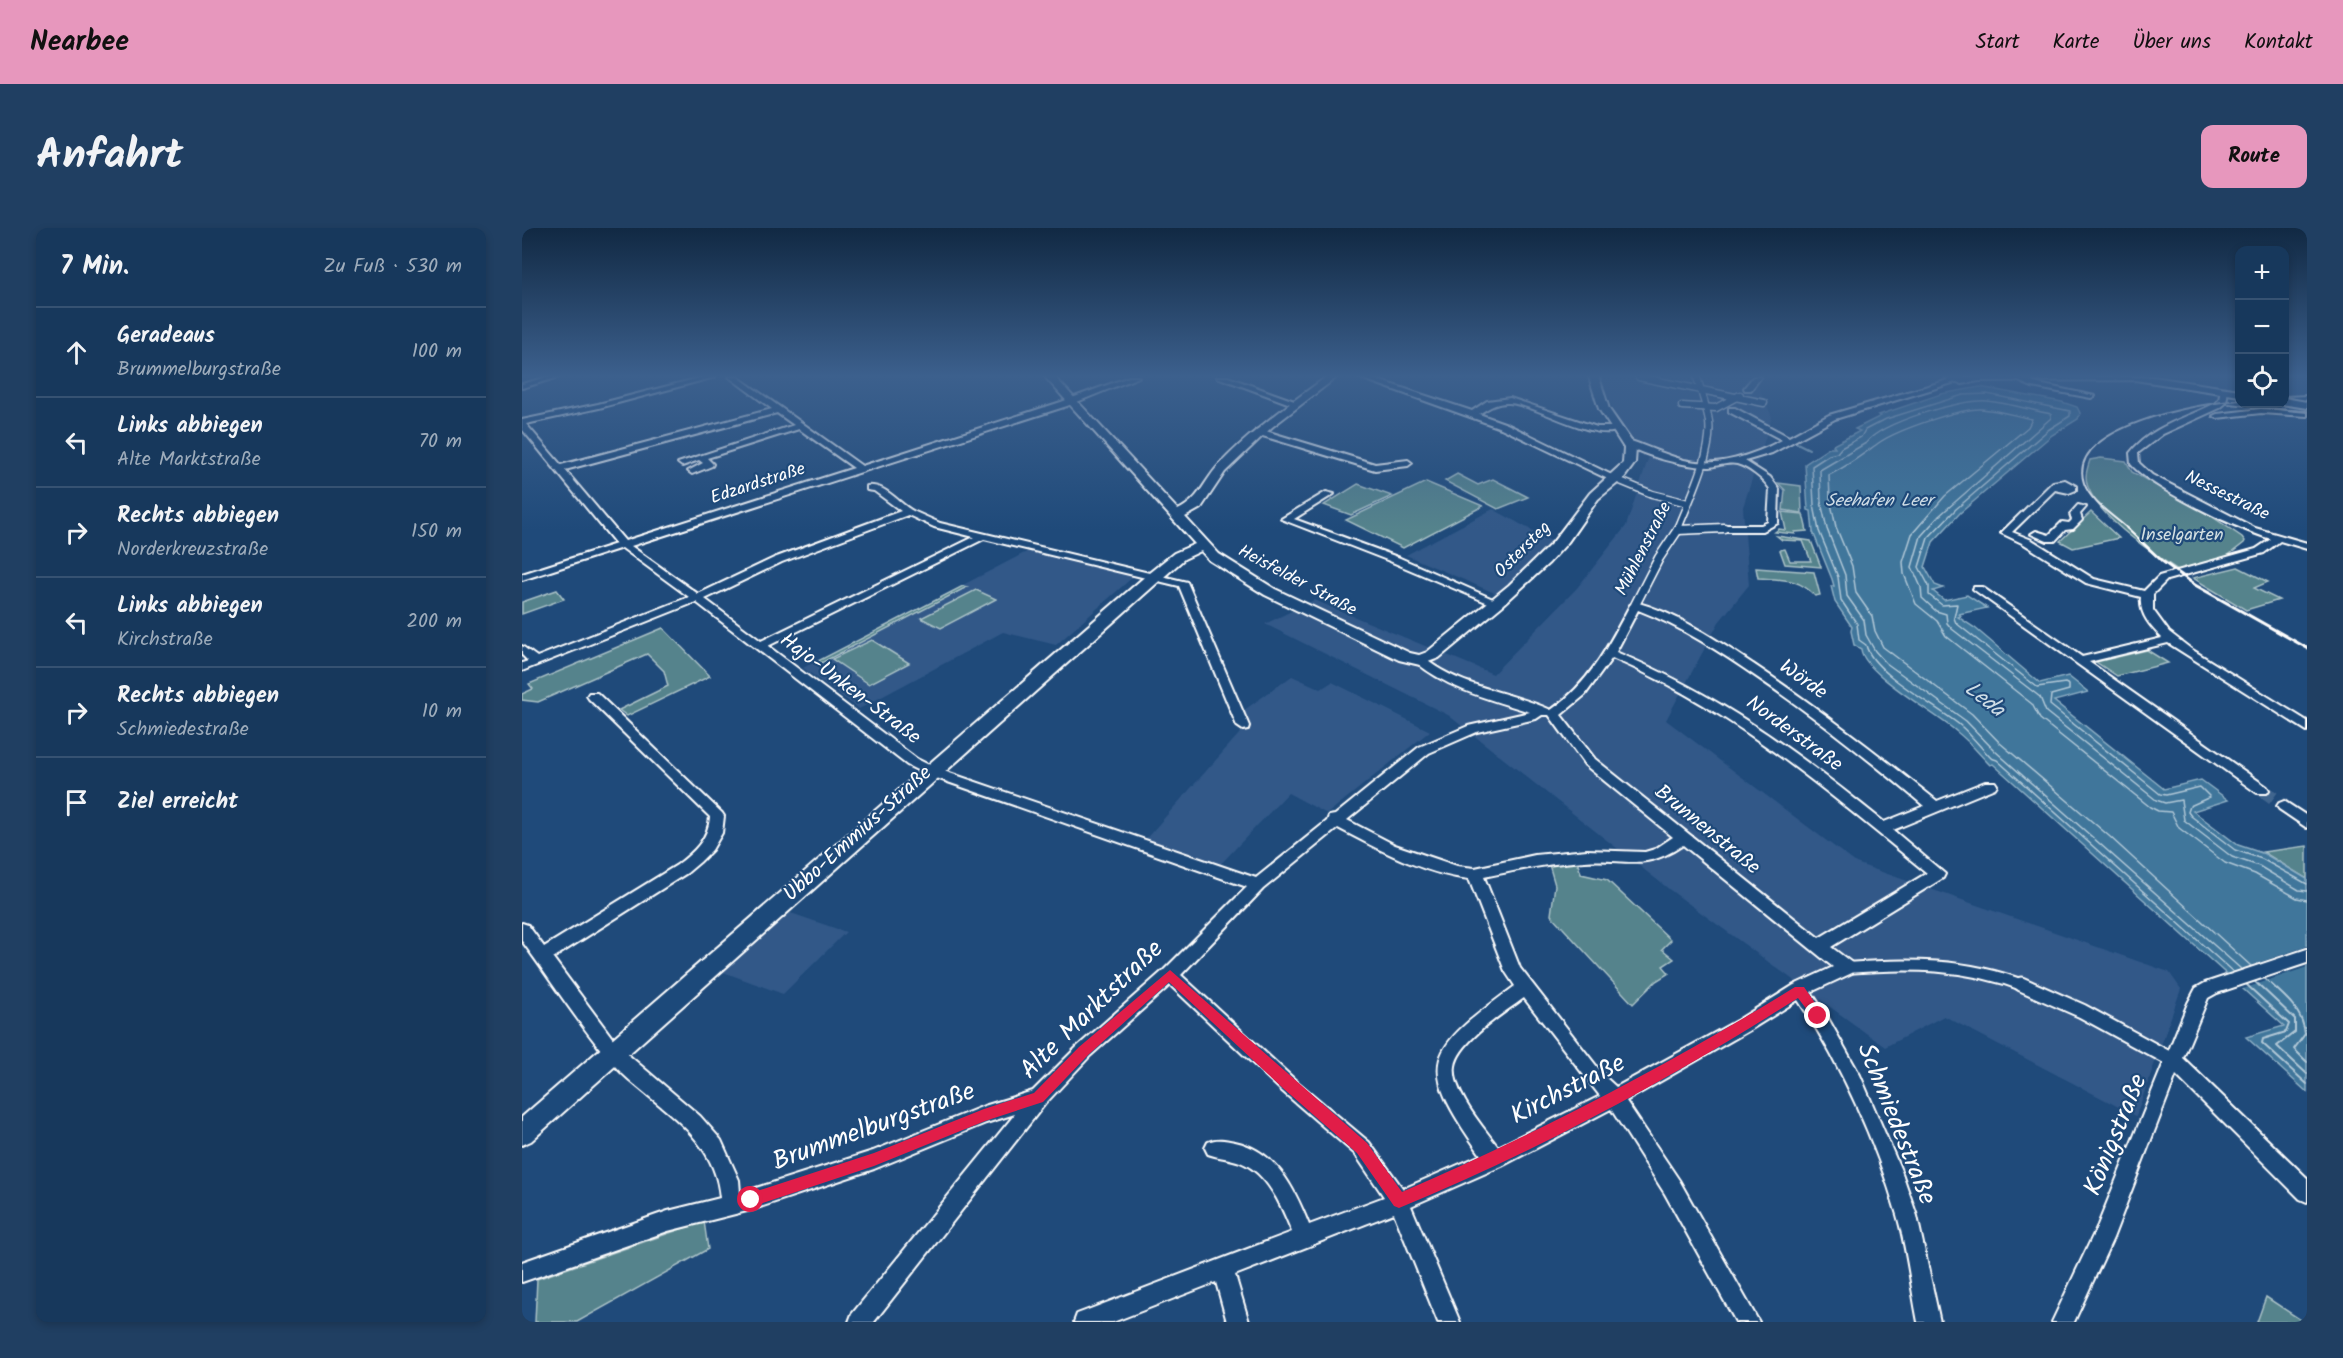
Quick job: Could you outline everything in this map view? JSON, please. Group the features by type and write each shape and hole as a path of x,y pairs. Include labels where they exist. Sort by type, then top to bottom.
{"main road":[{"name":"Heisfelder Straße","path":"1097,428 1202,546 1229,568 1270,592 1405,657 1420,660"},
{"path":"1177,516 1197,505 1221,470 1264,428"},
{"path":"1616,429 1629,446 1631,462"},
{"name":"Ostersteg","path":"1420,660 1434,655 1497,603 1558,545 1595,495 1631,462"},
{"name":"Ubbo-Emmius-Straße","path":"522,1133 930,771 1154,576 1179,556 1202,546"}],"street":[{"name":"Hajo-Unken-Straße","path":"526,428 622,544 697,598 912,762 930,771 1258,885"},
{"path":"558,469 711,428"},
{"path":"682,463 794,428"},
{"path":"803,428 859,468"},
{"name":"Edzardstraße","path":"522,577 989,428"},
{"path":"1508,428 1652,494 1688,503"},
{"path":"1593,428 1616,429"},
{"name":"Mühlenstraße","path":"1334,820 1403,764 1438,742 1473,729 1569,705 1610,653 1659,558 1678,530 1702,465 1709,436 1708,428"},
{"path":"1770,428 1789,439"},
{"path":"1629,446 1678,461 1702,465 1738,461 1769,451 1811,428"},
{"name":"Nessestraße","path":"2171,428 2137,449 2133,457 2135,464 2150,477 2252,530 2277,539"},
{"path":"1259,432 1375,467 1408,463"},
{"path":"1631,462 1641,454 1662,456"},
{"path":"692,471 709,464 702,458"},
{"path":"1678,530 1763,528 1773,523 1771,509 1775,500 1775,489 1765,477 1738,461"},
{"path":"2053,487 2006,533 2028,542 2090,581 2146,595 2145,604 2150,617 2172,639 2307,727"},
{"path":"870,488 878,489 908,512 937,525 1176,581 1186,587 1243,726"},
{"path":"1329,494 1286,519 1396,560 1497,603"},
{"path":"2013,526 2051,539 2064,525 2070,527 2077,520 2074,514 2081,507"},
{"path":"522,668 697,598 778,560 908,512"},
{"path":"2028,542 2036,534"},
{"path":"759,646 983,536"},
{"path":"2277,539 2307,546"},
{"name":"Nessestraße","path":"2146,595 2155,582 2163,578 2260,551 2277,539"},
{"path":"1978,589 2262,790"},
{"name":"Wörde","path":"1635,605 1675,620 1741,661 1821,716 1936,808"},
{"path":"2079,661 2172,639"},
{"path":"522,649 536,662"},
{"name":"Norderstraße","path":"1610,653 1663,675 1726,711 1794,759 1938,874 1819,946"},
{"name":"Heisfelder Straße","path":"1420,660 1450,678 1548,712"},
{"path":"543,956 682,869 702,854 718,828 717,816 594,696"},
{"name":"Brunnenstraße","path":"1548,712 1590,762 1846,968"},
{"path":"1881,829 1989,785"},
{"path":"2284,806 2307,823"},
{"path":"1334,820 1413,858 1457,872 1475,874 1534,860 1587,855 1645,857 1660,853 1683,838"},
{"name":"Alte Marktstraße","path":"860,1322 1039,1098 1084,1051 1170,975 1258,885 1334,820"},
{"path":"1475,874 1513,971 1599,1083 1614,1098 1672,1187 1748,1322"},
{"path":"522,929 613,1052 693,1122 714,1146 741,1203"},
{"name":"Königstraße","path":"2063,1322 2106,1231 2196,1003 2202,993 2211,987 2307,956"},
{"path":"1846,968 1916,964 1955,968 2003,980 2084,1010 2174,1061 2307,1192"},
{"name":"Kirchstraße","path":"1085,1322 1399,1201 1495,1159 1614,1098 1744,1025 1800,990 1846,968"},
{"path":"1170,975 1288,1084 1362,1148 1399,1201 1449,1322"},
{"path":"1495,1159 1463,1112 1449,1083 1446,1068 1452,1051 1463,1036 1526,987"},
{"name":"Schmiedestraße","path":"1800,990 1818,1016 1854,1081 1892,1173 1907,1216 1929,1322"},
{"name":"Brummelburgstraße","path":"522,1272 668,1221 741,1203 874,1160 984,1115 1039,1098"},
{"path":"1215,1148 1246,1155 1268,1172 1288,1195 1304,1238"},
{"path":"1223,1269 1238,1322"}],"shaded area":[{"path":"1621,428 1768,428 1743,507 1749,585 1719,622 1666,720 1856,863 2169,972 2181,989 2136,1116 1944,1016 1885,1047 1670,890 1448,715 1265,624 1314,600 1493,674 1577,588 1626,526 1651,450 1633,443"},
{"path":"1493,509 1553,542 1497,594 1406,555"},
{"path":"1032,549 1134,576 1056,645 1003,632 859,709 803,668"},
{"path":"1292,676 1321,689 1332,682 1430,731 1327,814 1288,793 1217,868 1143,842 1247,725 1240,713"},
{"path":"788,912 846,932 783,994 723,972"}],"green space":[{"name":"Inselgarten","path":"2101,458 2126,461 2132,472 2211,516 2242,537 2244,543 2226,557 2178,570 2127,534 2094,499 2087,484 2086,474 2090,460"},
{"path":"1457,474 1478,485 1493,479 1528,497 1498,509 1445,481"},
{"path":"1426,482 1483,506 1403,548 1346,520"},
{"path":"1778,483 1801,486 1802,513 1783,510 1785,490"},
{"path":"1358,484 1392,496 1351,515 1324,505"},
{"path":"1782,512 1803,514 1807,531 1795,532 1795,534 1775,532 1779,529 1786,530"},
{"path":"2091,512 2119,538 2073,548 2060,541"},
{"path":"1777,536 1811,541 1821,567 1785,564 1780,550 1785,549 1790,561 1811,561 1803,541 1782,540"},
{"path":"2238,567 2268,582 2254,588 2279,600 2246,610 2193,578"},
{"path":"1756,568 1814,572 1820,595 1815,596 1796,582 1758,578"},
{"path":"963,586 967,587 821,663 818,661"},
{"path":"557,590 564,599 522,614 522,602"},
{"path":"976,590 996,599 941,628 921,618"},
{"path":"663,628 710,676 627,716 619,710 668,686 664,671 647,654 538,702 522,700 522,694 533,689 529,684"},
{"path":"872,640 909,663 869,684 832,659"},
{"path":"2147,650 2168,663 2117,676 2096,662"},
{"path":"2307,846 2307,879 2263,852"},
{"path":"1576,858 1581,874 1607,880 1671,940 1662,949 1674,959 1663,966 1669,973 1656,981 1633,1004 1551,915 1555,885 1548,861"},
{"path":"704,1221 708,1249 577,1322 535,1322 537,1279"},
{"path":"2266,1297 2304,1322 2257,1322"}],"water":[{"name":"Seehafen Leer","path":"2063,428 2052,435 1960,513 1933,542 1925,567 1935,585 1943,588 1933,591 1944,600 1967,595 1987,608 1959,614 1961,616 1958,617 1975,628 2040,683 2068,676 2088,692 2054,701 2164,789 2201,780 2228,800 2193,811 2238,845 2265,854 2307,879 2307,1092 2246,1037 2284,1026 1993,764 1990,765 1970,743 1874,670 1865,659 1861,649 1854,645 1852,627 1835,602 1831,586 1834,586 1832,579 1813,532 1811,511 1808,510 1805,464 1829,448 1835,448 1833,445 1860,431 1855,429"}],"pier":[{"path":"2307,946 2307,967 2240,990 2223,975"}],"waterway":[{"path":"1791,440 1809,449"}],"tunnel":[{"path":"2262,790 2284,806"}],"railway":[{"path":"2125,428 2095,446 2084,463 2084,483 2097,503 2128,529"},
{"path":"2127,528 2162,561 2195,585 2307,648"}],"route":[{"path":"751,1200 874,1160 984,1115 1039,1098 1084,1051 1170,975 1288,1084 1362,1148 1399,1201 1495,1159 1614,1098 1691,1056 1800,990 1818,1016"}],"water label":[{"name":"Leda","path":"1984,700"}]}
